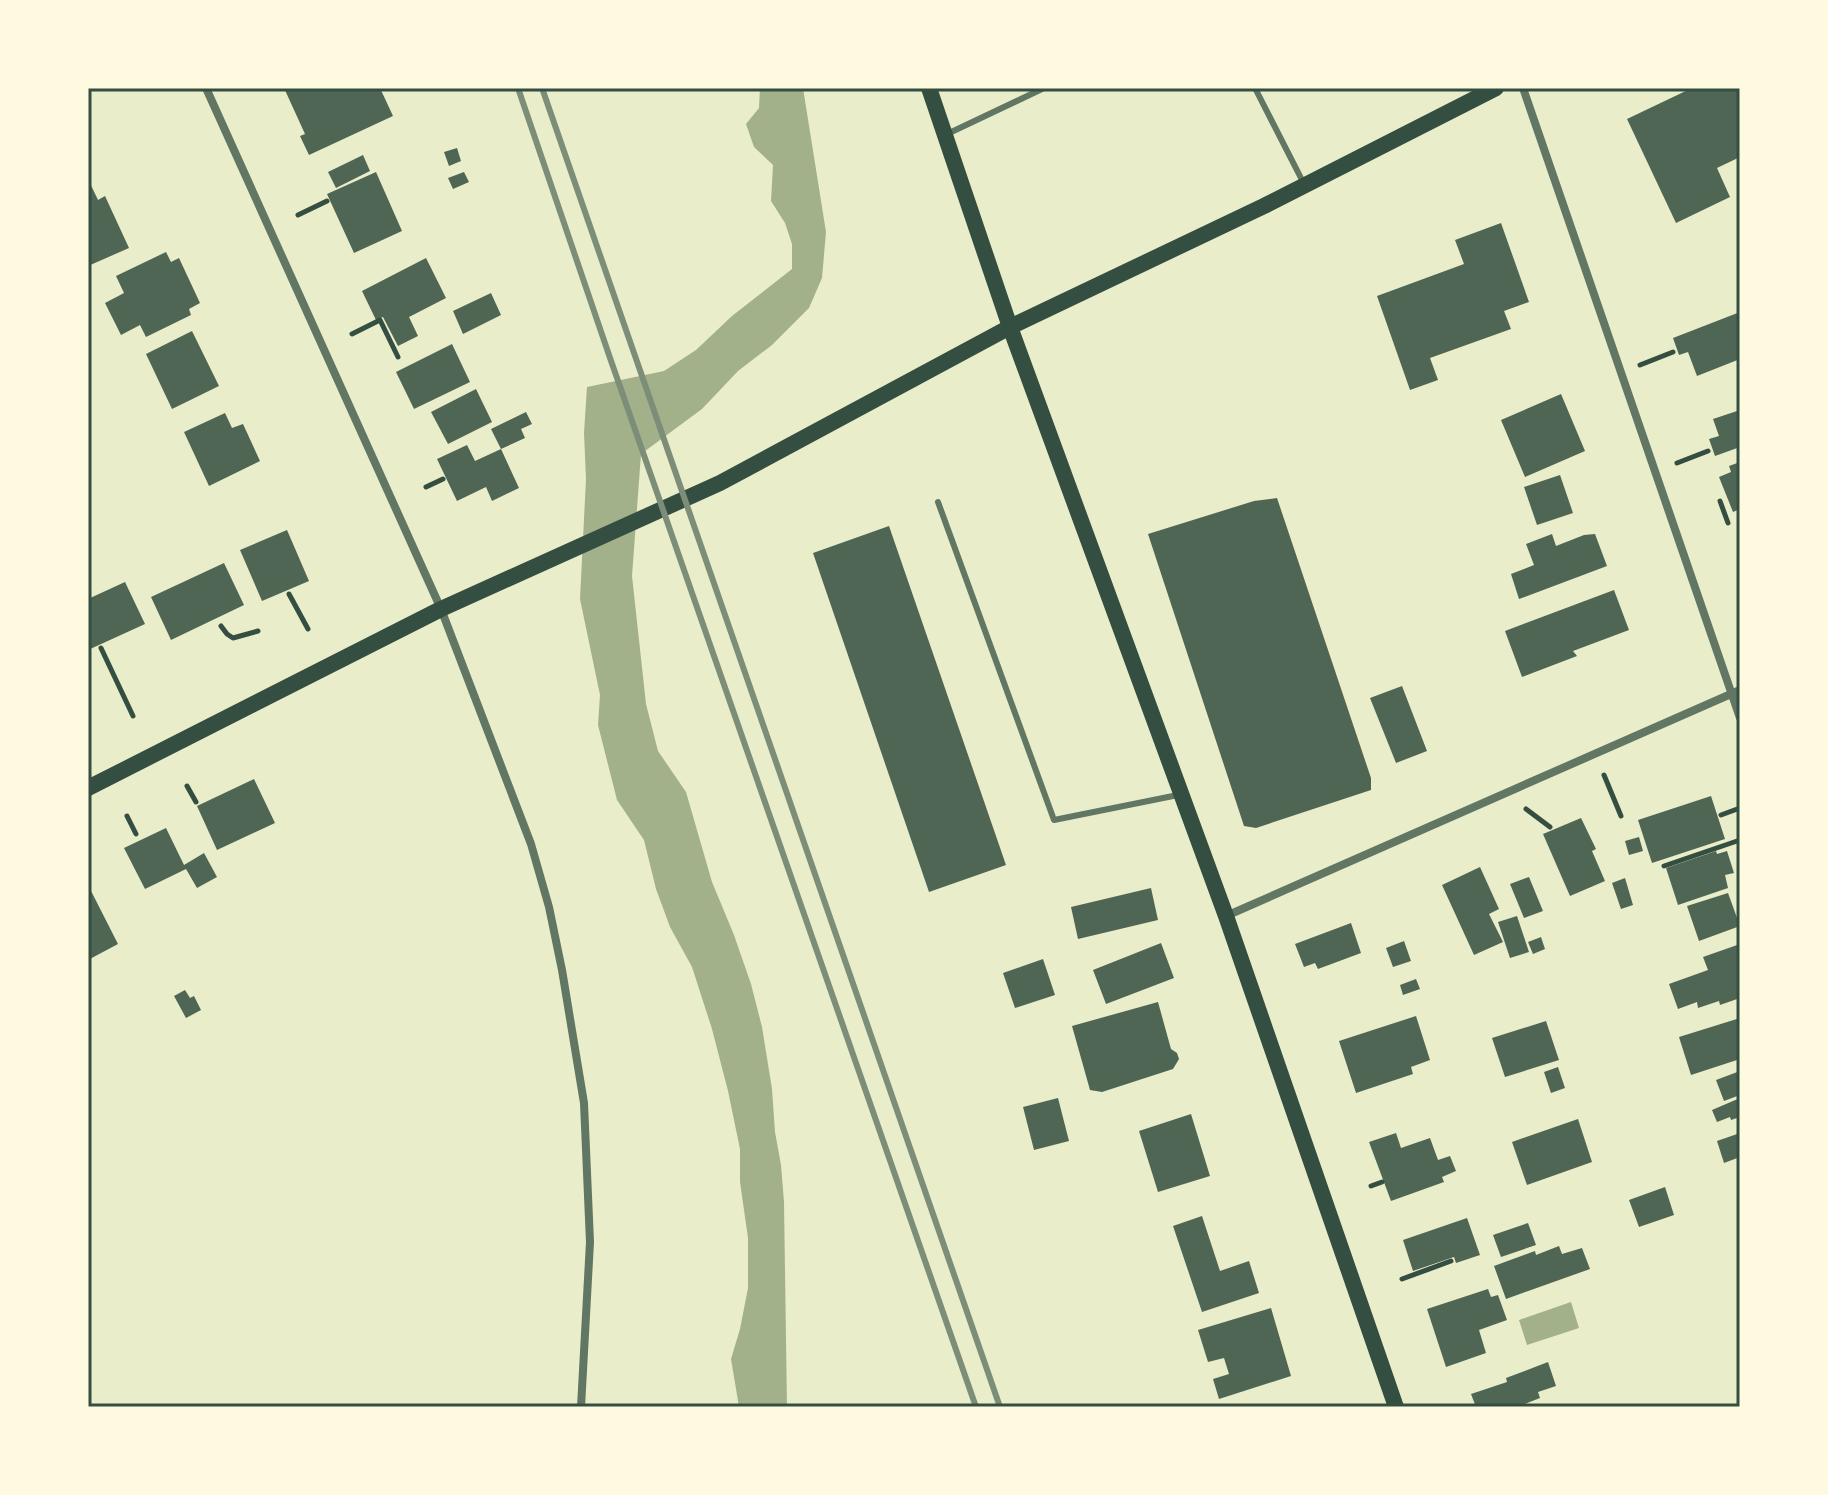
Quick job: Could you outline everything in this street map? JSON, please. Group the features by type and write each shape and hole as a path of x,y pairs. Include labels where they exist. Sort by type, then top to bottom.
{"main road":[{"path":"929,88 1010,327 1226,916 1396,1407"},
{"path":"88,788 441,609 720,483 1010,327 1305,186 1496,88"}],"street":[{"path":"206,88 441,609 531,844 549,907 584,1103 590,1242 581,1407"},
{"path":"1523,88 1736,692 1740,718"},
{"path":"1226,916 1736,692"}],"lane":[{"path":"1255,88 1305,186"},
{"path":"945,135 1042,89"},
{"path":"938,502 1054,820 1182,794"}],"path":[{"path":"298,215 327,201"},
{"path":"352,334 380,320 398,357"},
{"path":"1622,373 1673,352"},
{"path":"1677,463 1708,451"},
{"path":"426,487 443,479"},
{"path":"1720,501 1728,523"},
{"path":"289,594 308,629"},
{"path":"221,626 233,638 258,631"},
{"path":"101,648 133,716"},
{"path":"1604,775 1621,816"},
{"path":"187,786 196,802"},
{"path":"1721,815 1740,808"},
{"path":"1526,809 1550,827"},
{"path":"127,816 136,834"},
{"path":"1664,866 1740,840"},
{"path":"1371,1186 1382,1182"},
{"path":"1402,1279 1451,1261"}],"shaded area":[{"path":"760,88 803,88 826,232 822,278 809,308 772,345 738,371 702,409 641,454 632,576 646,704 658,751 686,792 712,882 751,984 762,1027 784,1202 787,1407 739,1407 731,1359 748,1288 748,1238 740,1182 740,1149 712,1029 692,967 670,927 656,889 644,840 617,800 598,725 600,695 580,599 587,387 664,371 696,350 732,316 792,269 792,244 785,223 771,201 773,165 754,147 746,124 759,108"},
{"path":"1571,1302 1579,1328 1527,1345 1519,1320"}],"building":[{"path":"284,88 380,88 393,116 309,155 300,136 305,134"},
{"path":"1692,88 1740,88 1740,157 1717,168 1730,197 1676,223 1627,119"},
{"path":"457,148 461,161 449,166 444,152"},
{"path":"363,155 370,171 336,188 328,172"},
{"path":"376,172 402,231 354,253 327,194"},
{"path":"464,172 469,182 453,189 448,178"},
{"path":"88,179 98,200 105,196 129,248 88,266"},
{"path":"1501,223 1529,302 1504,311 1511,329 1430,358 1438,380 1410,390 1377,296 1464,264 1455,240"},
{"path":"166,252 171,262 179,258 200,303 189,309 191,315 146,337 140,325 121,335 105,303 124,293 116,276"},
{"path":"426,258 446,298 409,317 418,336 398,346 383,317 376,320 362,291"},
{"path":"491,293 501,315 463,334 453,311"},
{"path":"1740,312 1740,359 1697,376 1688,352 1679,355 1673,338"},
{"path":"192,331 219,386 172,409 146,354"},
{"path":"452,344 470,382 414,409 396,372"},
{"path":"476,389 492,422 448,444 431,412"},
{"path":"1561,394 1585,451 1525,477 1501,420"},
{"path":"1740,410 1740,447 1715,456 1709,439 1719,436 1713,419"},
{"path":"526,412 532,424 521,429 525,438 501,449 491,429"},
{"path":"225,413 232,428 243,424 260,461 209,486 184,432"},
{"path":"467,445 475,461 501,449 519,488 492,501 486,487 457,501 437,459"},
{"path":"1740,462 1740,509 1733,512 1719,477 1731,472 1729,466"},
{"path":"1560,475 1573,513 1537,525 1524,487"},
{"path":"1277,498 1371,778 1371,790 1256,828 1244,826 1148,534 1254,501"},
{"path":"889,526 1006,865 929,892 813,553"},
{"path":"287,530 309,581 262,601 240,550"},
{"path":"1552,534 1556,546 1595,534 1607,566 1519,599 1511,574 1534,565 1526,544"},
{"path":"224,563 244,605 171,640 151,597"},
{"path":"125,582 145,624 88,650 88,599"},
{"path":"1614,590 1629,630 1573,651 1577,656 1522,677 1505,631"},
{"path":"1402,686 1427,751 1396,763 1370,698"},
{"path":"254,779 275,823 217,850 197,806"},
{"path":"1711,796 1725,839 1652,863 1638,820"},
{"path":"1581,818 1596,849 1592,851 1605,881 1570,896 1543,834"},
{"path":"166,828 184,865 204,853 217,877 197,888 186,869 145,889 124,848"},
{"path":"1639,837 1643,851 1629,855 1625,841"},
{"path":"1716,851 1717,854 1727,851 1734,873 1725,875 1728,888 1678,905 1666,868"},
{"path":"1480,867 1499,909 1489,914 1503,942 1474,955 1442,885"},
{"path":"1529,877 1543,911 1524,918 1510,884"},
{"path":"1625,878 1633,905 1621,909 1612,883"},
{"path":"88,885 118,944 88,960"},
{"path":"1151,888 1158,920 1078,939 1071,907"},
{"path":"1728,893 1740,926 1699,941 1687,906"},
{"path":"1517,916 1529,952 1510,958 1498,922"},
{"path":"1351,923 1361,953 1318,969 1315,963 1304,967 1295,944"},
{"path":"1541,937 1545,949 1533,954 1528,942"},
{"path":"1404,941 1411,961 1393,967 1386,948"},
{"path":"1161,943 1174,978 1106,1004 1093,970"},
{"path":"1740,944 1740,998 1698,1008 1697,1002 1678,1009 1669,984 1708,970 1703,957"},
{"path":"1043,959 1055,995 1015,1008 1003,973"},
{"path":"1416,979 1420,989 1403,995 1400,985"},
{"path":"185,990 190,998 194,996 201,1010 186,1018 174,996"},
{"path":"1158,1002 1171,1049 1179,1059 1173,1069 1102,1092 1090,1090 1072,1026"},
{"path":"1416,1016 1430,1060 1411,1067 1413,1074 1356,1093 1339,1041"},
{"path":"1740,1018 1740,1059 1691,1075 1679,1037"},
{"path":"1546,1021 1559,1060 1505,1077 1492,1038"},
{"path":"1558,1067 1565,1088 1551,1093 1544,1072"},
{"path":"1740,1071 1740,1095 1724,1101 1716,1080"},
{"path":"1058,1098 1069,1141 1034,1150 1023,1107"},
{"path":"1740,1098 1740,1117 1717,1122 1712,1110"},
{"path":"1191,1114 1210,1176 1158,1192 1139,1131"},
{"path":"1578,1119 1592,1162 1527,1185 1512,1142"},
{"path":"1396,1133 1401,1148 1430,1138 1438,1160 1450,1156 1456,1171 1442,1177 1444,1182 1391,1201 1369,1142"},
{"path":"1740,1133 1740,1157 1724,1163 1717,1141"},
{"path":"1665,1187 1674,1215 1639,1227 1629,1200"},
{"path":"1202,1216 1220,1271 1249,1261 1259,1293 1202,1312 1173,1226"},
{"path":"1467,1218 1480,1255 1456,1263 1454,1257 1413,1271 1403,1240"},
{"path":"1528,1223 1536,1245 1501,1257 1493,1235"},
{"path":"1559,1246 1562,1254 1582,1248 1590,1269 1506,1299 1494,1266"},
{"path":"1488,1289 1491,1297 1498,1295 1507,1320 1479,1330 1486,1353 1446,1367 1427,1309"},
{"path":"1271,1308 1291,1376 1219,1399 1213,1379 1229,1374 1224,1358 1208,1362 1198,1330"},
{"path":"1548,1362 1556,1386 1538,1392 1540,1398 1523,1407 1476,1407 1471,1394 1507,1382 1506,1378"}],"railway":[{"path":"518,88 976,1407"},
{"path":"542,88 1000,1407"}]}
